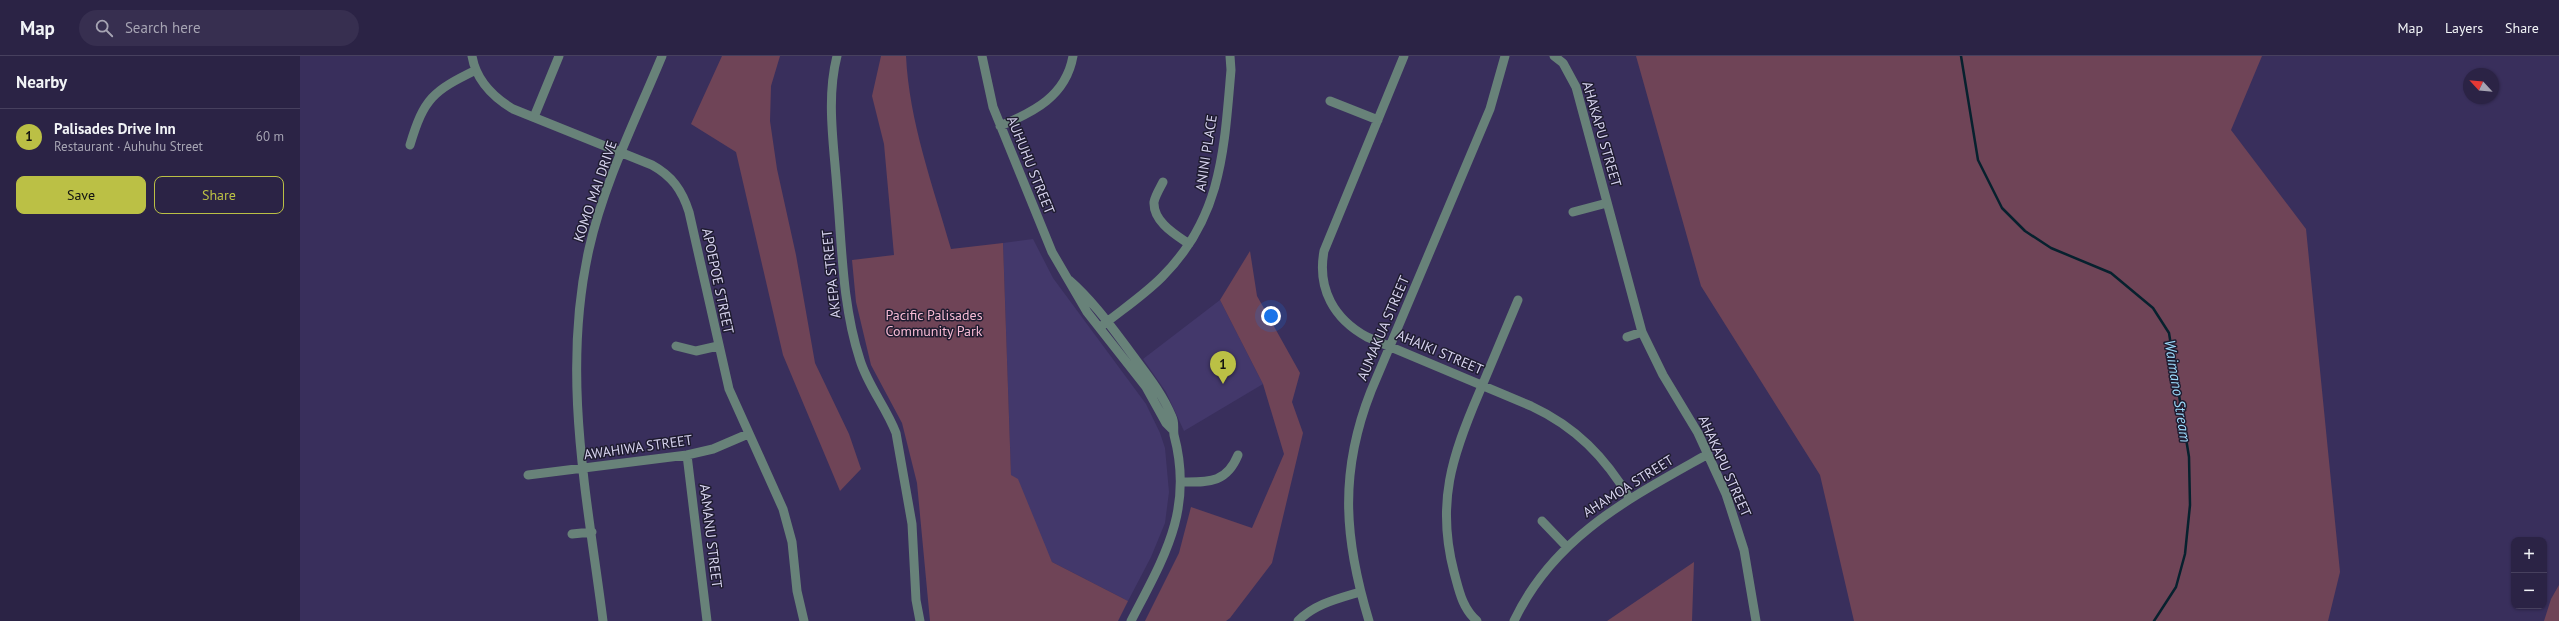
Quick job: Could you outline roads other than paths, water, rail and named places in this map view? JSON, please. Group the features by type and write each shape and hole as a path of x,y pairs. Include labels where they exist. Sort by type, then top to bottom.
{"street":[{"name":"APOEPOE STREET","path":"472,56 476,70 489,90 502,102 534,117 659,169 680,189 689,212 718,346 729,389 783,509 792,542 798,591 804,621"},
{"path":"534,117 559,56"},
{"name":"KOMO MAI DRIVE","path":"603,621 583,468 575,390 577,321 582,284 595,228 662,56"},
{"name":"AKEPA STREET","path":"837,56 833,78 832,116 845,295 859,358 865,376 896,433 912,524 916,600 920,621"},
{"name":"AUHUHU STREET","path":"982,56 988,90 1000,126 1044,234 1068,279 1073,292 1099,328 1146,387 1166,423 1173,430"},
{"path":"1000,126 1029,114 1050,98 1064,80 1073,56"},
{"name":"ANINI PLACE","path":"1099,328 1161,278 1189,244 1206,216 1218,181 1231,77 1230,56"},
{"name":"AHAIKI STREET","path":"1404,56 1328,237 1322,257 1322,274 1327,295 1345,322 1355,330 1546,412 1570,427 1604,460 1630,499"},
{"name":"AUMAKUA STREET","path":"1369,621 1360,592 1349,530 1349,476 1361,419 1390,346 1490,109 1506,56"},
{"name":"AHAKAPU STREET","path":"1554,56 1562,63 1576,87 1642,332 1656,364 1708,454 1737,525 1749,575 1756,621"},
{"path":"410,145 423,110 433,94 448,84 476,70"},
{"path":"1330,100 1378,120"},
{"path":"1162,182 1154,202 1156,212 1165,226 1189,244"},
{"name":"AHAKAPU STREET","path":"1573,212 1607,203"},
{"name":"AUHUHU STREET","path":"1068,279 1107,322 1162,397 1173,420 1173,430 1181,482 1179,508 1170,545 1132,621"},
{"path":"1476,621 1462,600 1448,551 1445,502 1448,476 1455,451 1518,300"},
{"path":"1627,337 1642,332"},
{"path":"676,346 696,350 718,346"},
{"name":"AWAHIWA STREET","path":"528,475 687,455 713,449 748,434"},
{"name":"AHAMOA STREET","path":"1514,621 1538,580 1566,546 1597,520 1708,454"},
{"name":"AAMANU STREET","path":"687,455 707,621"},
{"path":"1181,482 1205,482 1223,477 1229,472 1238,456"},
{"path":"1542,521 1566,546"},
{"path":"572,534 592,532"},
{"path":"1298,621 1319,606 1360,592"}],"waterway":[{"name":"Waimano Stream","path":"1961,56 1978,160 2002,208 2025,231 2051,248 2111,273 2153,308 2169,333 2189,457 2190,505 2185,554 2176,587 2154,621"}],"place":[{"name":"Palisades Drive Inn","path":"1223,384"}],"park label":[{"name":"Pacific Palisades Community Park","path":"934,324"}]}
